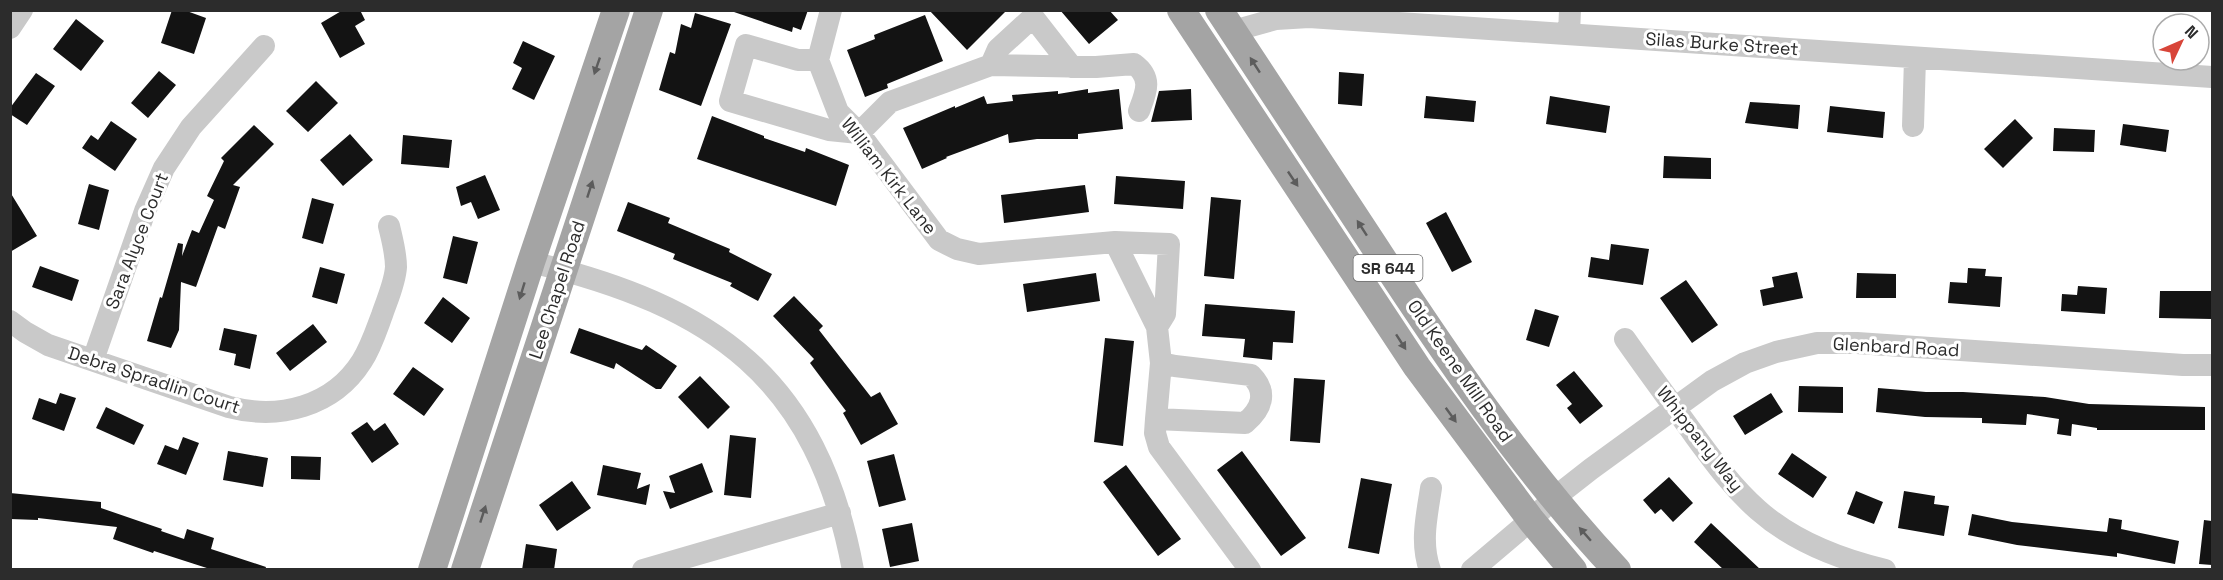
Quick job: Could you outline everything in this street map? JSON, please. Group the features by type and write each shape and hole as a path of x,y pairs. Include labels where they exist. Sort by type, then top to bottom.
{"main road":[{"name":"Lee Chapel Road","path":"432,570 531,261 615,10"},
{"name":"Lee Chapel Road","path":"465,570 649,10"},
{"name":"Old Keene Mill Road","path":"1181,10 1417,367 1531,520 1573,570"},
{"name":"Old Keene Mill Road","path":"1226,21 1418,312 1492,418 1554,498 1617,570"}],"street":[{"path":"10,28 22,10"},
{"path":"831,10 818,60 798,60 746,45 730,101 829,130 859,133 890,102 991,65 1072,67 1134,64 1142,70 1146,78 1146,91 1138,111"},
{"path":"1569,33 1570,10"},
{"path":"991,65 998,49 1033,17 1072,67"},
{"name":"Silas Burke Street","path":"1226,21 1309,17 2212,77"},
{"name":"Sara Alyce Court","path":"93,360 145,211 164,168 191,127 264,46"},
{"path":"1912,126 1915,58"},
{"name":"William Kirk Lane","path":"818,60 838,112 859,133 939,240 957,249 980,254 1115,242 1169,244 1165,314 1157,327"},
{"name":"Debra Spradlin Court","path":"10,321 48,345 243,410 271,412 296,409 333,392 350,377 373,341 393,284 396,267 389,226"},
{"name":"William Kirk Lane","path":"1115,242 1157,327 1161,363 1155,433 1160,447 1250,570"},
{"path":"531,261 563,269 677,312 714,334 748,359 795,413 814,445 828,475 840,513 853,570"},
{"name":"Whippany Way","path":"1625,339 1726,477 1757,509 1777,525 1825,552 1852,562 1885,570"},
{"name":"Glenbard Road","path":"1472,570 1554,498 1712,381 1745,363 1776,352 1817,343 1857,343 2212,365"},
{"path":"1156,419 1245,423 1257,414 1262,396 1259,382 1251,375 1161,363"},
{"path":"1430,570 1425,556 1425,529 1431,488"},
{"path":"643,570 840,513"}],"building":[{"path":"172,10 184,10 206,18 194,54 161,43"},
{"path":"343,10 360,10 365,20 355,26 365,44 340,58 321,23"},
{"path":"734,10 808,10 801,30 793,27 792,32 734,12"},
{"path":"929,10 1007,10 967,50"},
{"path":"1060,10 1109,10 1118,20 1089,44"},
{"path":"695,13 731,24 701,106 659,90 670,52 675,54 681,24 691,28"},
{"path":"925,15 943,61 887,84 888,88 865,97 847,50 875,39 874,35"},
{"path":"76,19 104,41 81,71 53,49"},
{"path":"523,41 555,56 534,100 512,89 522,68 513,63"},
{"path":"159,71 176,85 148,118 131,103"},
{"path":"1339,72 1364,74 1362,106 1338,104"},
{"path":"36,73 55,86 27,125 10,114 10,108"},
{"path":"316,81 338,103 308,132 286,111"},
{"path":"1088,89 1088,93 1119,89 1123,129 1078,134 1078,139 1037,139 1009,143 1008,134 946,157 922,169 903,128 984,96 987,104 1013,101 1012,95 1058,91 1058,94"},
{"path":"1191,89 1192,120 1151,122 1159,91"},
{"path":"1426,96 1476,101 1474,122 1424,118"},
{"path":"1550,96 1610,106 1606,133 1546,124"},
{"path":"1750,102 1800,105 1798,129 1745,123"},
{"path":"1830,106 1885,112 1883,138 1827,132"},
{"path":"712,116 764,136 764,138 805,152 806,148 849,165 836,206 697,159"},
{"path":"2015,119 2033,138 2003,168 1984,149"},
{"path":"111,121 137,139 115,171 82,148 91,135 98,140"},
{"path":"2123,124 2169,130 2166,152 2120,145"},
{"path":"254,125 274,144 233,185 240,187 225,229 218,226 196,287 181,282 179,330 171,348 147,341 178,243 183,244 182,256 192,230 199,233 214,200 207,196 224,161 221,158"},
{"path":"2054,128 2095,130 2094,152 2053,151"},
{"path":"350,134 373,160 343,186 320,160"},
{"path":"403,135 452,140 449,168 401,164"},
{"path":"1664,156 1711,158 1711,179 1663,178"},
{"path":"485,175 500,210 478,219 471,202 461,206 456,187"},
{"path":"1116,176 1185,181 1183,209 1114,204"},
{"path":"89,184 109,190 99,230 78,224"},
{"path":"1085,185 1089,212 1004,223 1001,195"},
{"path":"10,192 37,236 10,252"},
{"path":"1211,197 1241,200 1234,279 1204,276"},
{"path":"312,198 334,204 323,244 302,238"},
{"path":"628,202 670,218 668,223 730,249 729,252 772,274 758,301 730,286 732,283 673,259 675,254 617,231"},
{"path":"1446,212 1472,262 1452,272 1426,223"},
{"path":"453,236 478,242 467,284 443,278"},
{"path":"1611,244 1649,249 1643,285 1588,277 1591,257 1609,260"},
{"path":"40,266 79,280 72,301 32,287"},
{"path":"320,267 345,274 337,304 312,297"},
{"path":"1968,268 1986,269 1985,276 2002,277 2000,307 1948,303 1950,282 1967,283"},
{"path":"1797,272 1803,298 1763,306 1760,290 1774,287 1772,277"},
{"path":"1096,273 1100,301 1027,312 1023,284"},
{"path":"1857,273 1896,274 1896,298 1856,298"},
{"path":"1686,280 1718,325 1692,343 1660,298"},
{"path":"2078,286 2107,288 2105,314 2061,311 2062,294 2077,295"},
{"path":"2160,291 2212,291 2212,319 2159,318"},
{"path":"794,296 823,326 819,330 871,397 880,392 898,424 861,445 843,413 846,411 810,363 814,359 773,316"},
{"path":"443,297 470,318 452,343 424,323"},
{"path":"1205,304 1295,311 1293,343 1273,342 1272,360 1243,357 1245,339 1202,336"},
{"path":"1535,309 1559,316 1549,347 1526,340"},
{"path":"313,324 327,342 290,371 276,353"},
{"path":"224,328 257,335 250,369 234,365 236,354 219,350"},
{"path":"579,328 642,350 646,345 677,366 661,389 656,389 616,363 614,369 570,353"},
{"path":"1105,338 1134,341 1123,446 1094,442"},
{"path":"413,367 444,389 424,416 393,394"},
{"path":"1574,371 1603,406 1580,424 1567,408 1572,404 1556,385"},
{"path":"700,376 730,407 708,429 678,397"},
{"path":"1294,378 1325,380 1320,443 1290,441"},
{"path":"1799,386 1843,387 1843,413 1798,412"},
{"path":"1878,388 2045,397 2089,404 2205,407 2205,430 2097,430 2097,428 2072,424 2071,436 2057,434 2059,419 2027,414 2026,425 1982,423 1982,418 1925,417 1876,412"},
{"path":"60,393 76,398 64,431 32,419 39,398 56,404"},
{"path":"1771,393 1783,412 1745,435 1733,416"},
{"path":"106,407 144,425 134,445 96,428"},
{"path":"367,422 374,431 385,423 399,444 372,463 351,433"},
{"path":"730,435 756,438 751,498 724,495"},
{"path":"183,437 199,443 186,475 157,464 165,445 178,450"},
{"path":"228,451 268,458 263,487 223,480"},
{"path":"1242,451 1306,538 1281,556 1217,470"},
{"path":"1792,453 1827,477 1813,498 1778,474"},
{"path":"894,454 906,500 879,507 867,461"},
{"path":"291,456 321,457 320,480 291,479"},
{"path":"702,463 713,492 670,509 663,491 675,493 669,476"},
{"path":"603,465 641,473 637,489 650,484 646,505 597,495"},
{"path":"1126,465 1181,539 1158,556 1103,482"},
{"path":"1669,477 1693,503 1673,522 1661,509 1655,514 1643,500"},
{"path":"1361,478 1392,484 1379,554 1348,548"},
{"path":"572,481 591,508 557,531 539,505"},
{"path":"1856,491 1883,502 1874,524 1847,514"},
{"path":"1904,491 1935,496 1934,504 1949,506 1944,536 1898,528"},
{"path":"10,493 101,502 101,508 184,539 187,529 214,538 211,549 266,567 265,570 213,570 113,539 117,527 38,518 38,520 10,519"},
{"path":"1972,514 2012,522 2107,532 2109,518 2122,520 2121,529 2179,541 2175,564 2117,553 2117,557 2017,545 1968,535"},
{"path":"2204,520 2212,521 2212,565 2199,564"},
{"path":"912,523 919,561 890,567 882,529"},
{"path":"1711,523 1761,570 1724,570 1694,542"},
{"path":"526,544 557,549 554,570 522,570"}]}
